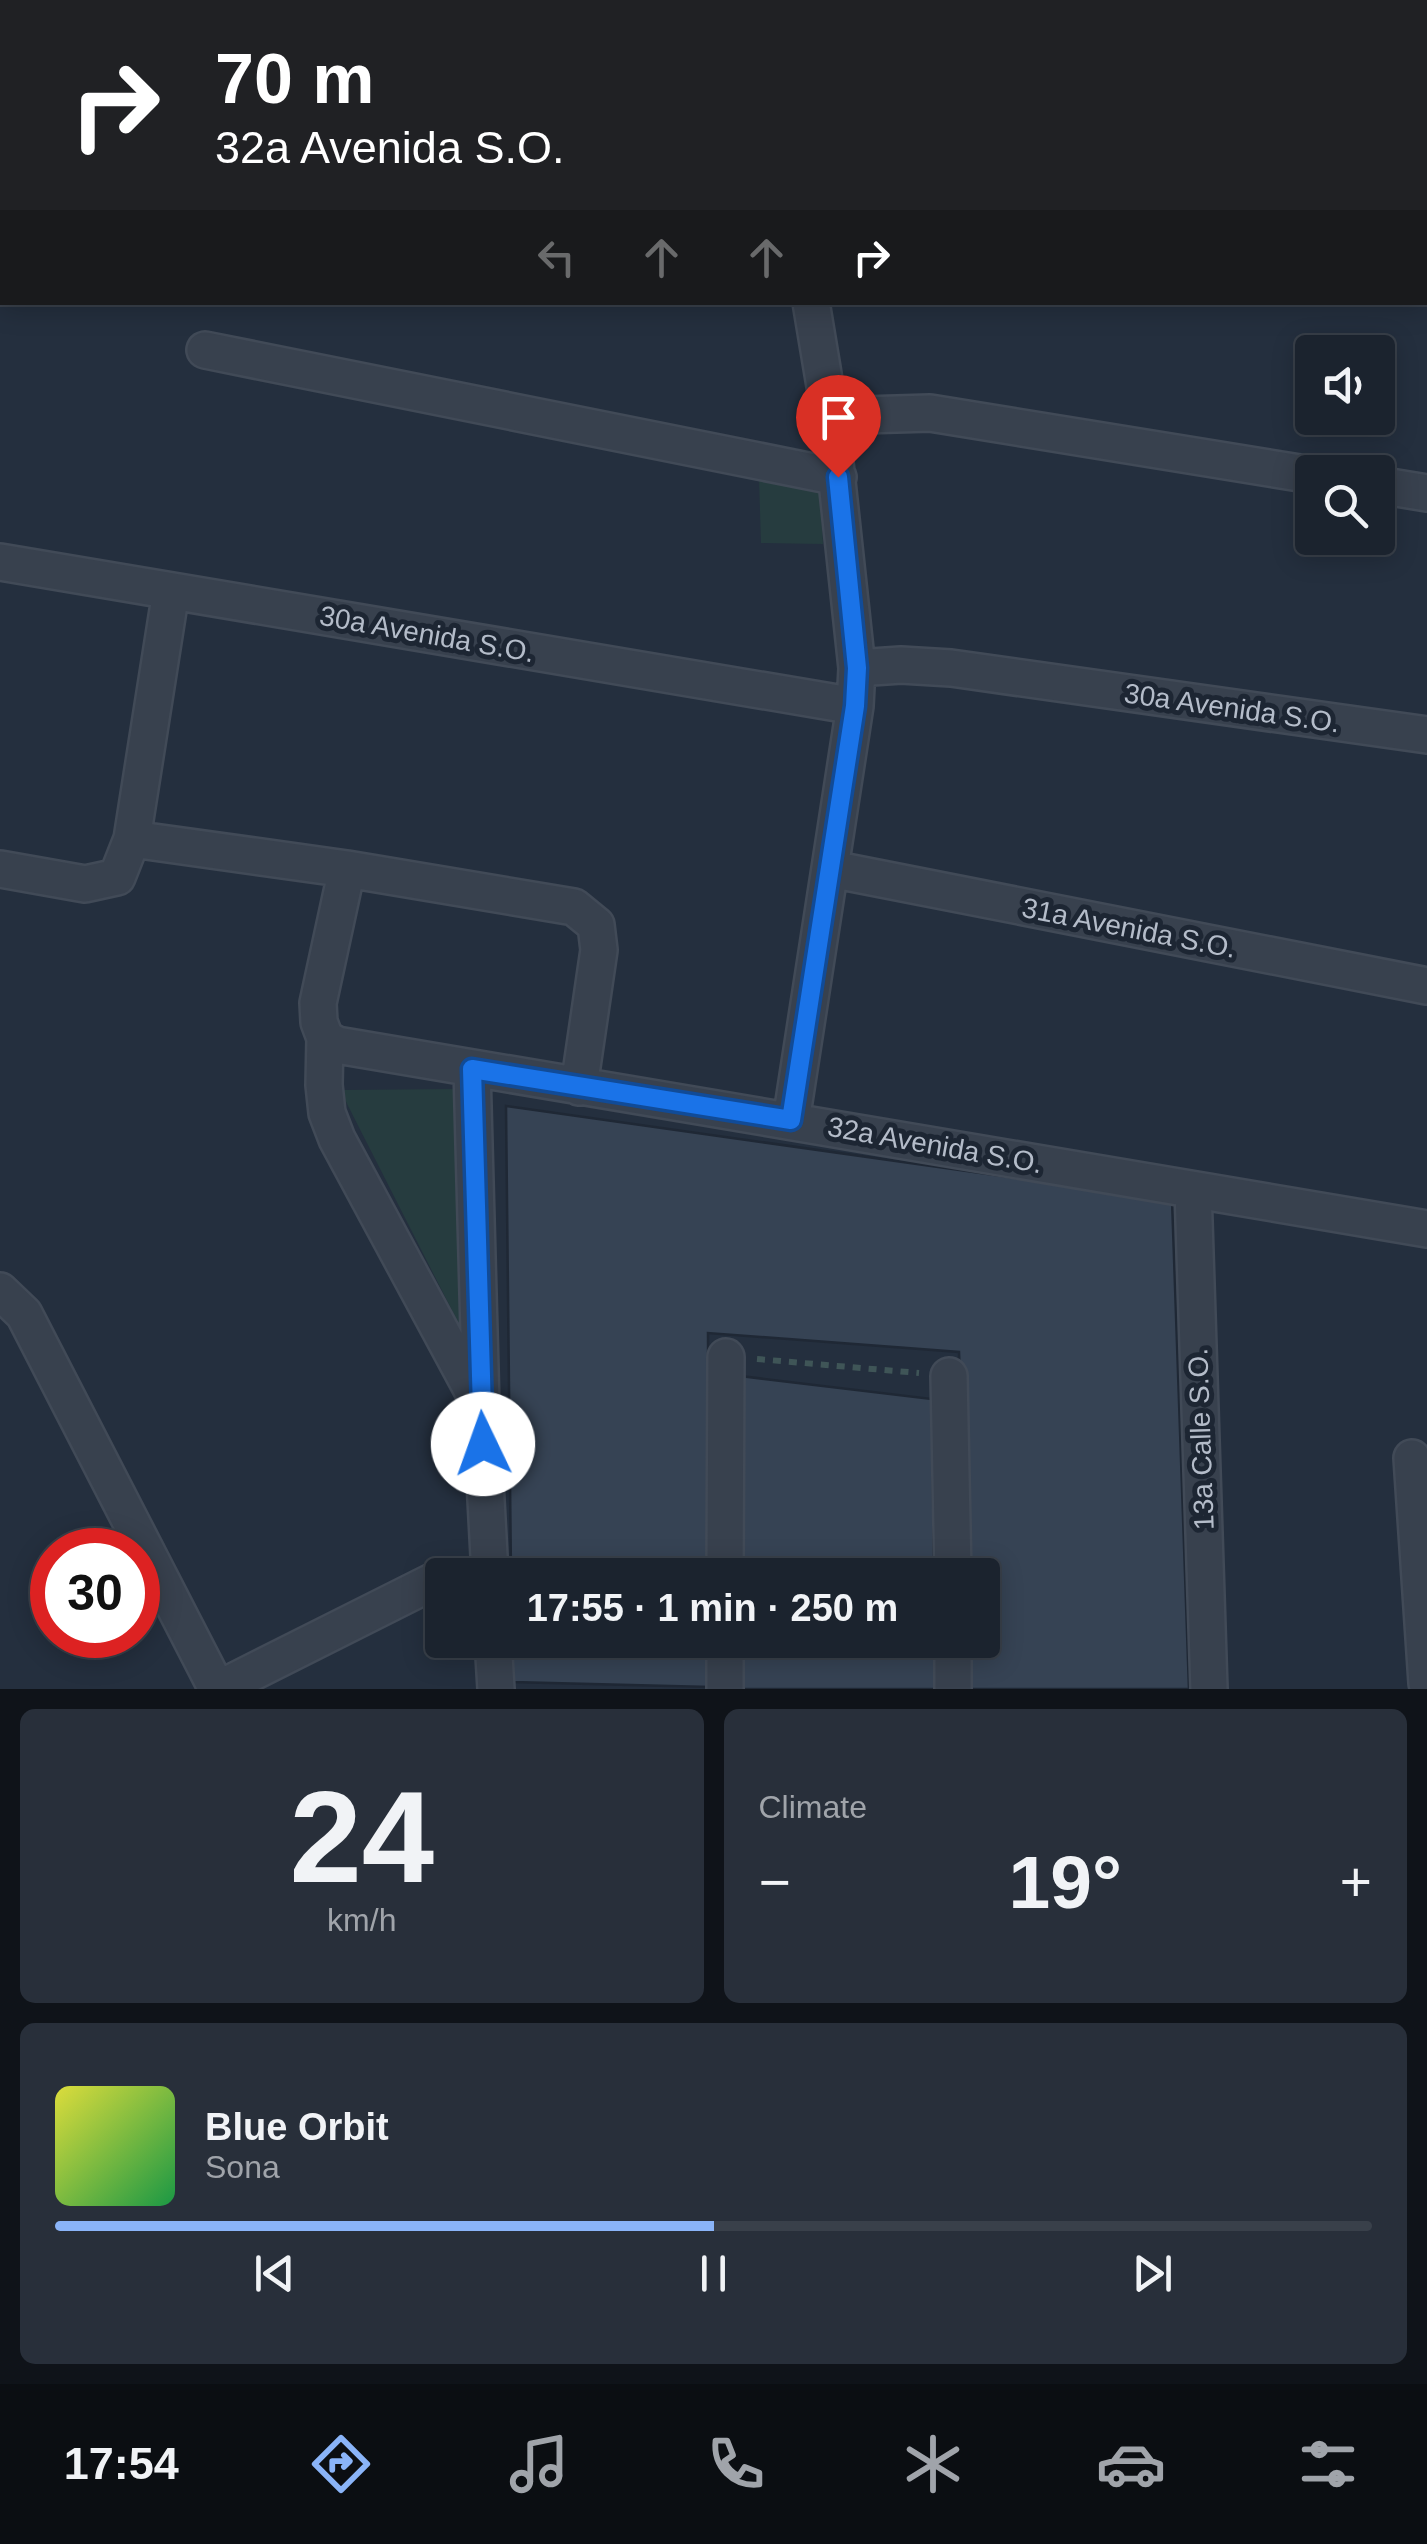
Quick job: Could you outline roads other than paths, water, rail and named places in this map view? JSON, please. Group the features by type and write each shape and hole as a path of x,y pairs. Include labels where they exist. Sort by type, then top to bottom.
{"street":[{"path":"791,1120 855,706 857,668 838,477 812,305"},
{"path":"205,350 838,477"},
{"path":"830,416 930,413 1295,472"},
{"path":"1395,488 1427,493"},
{"name":"30a Avenida S.O.","path":"0,562 855,706"},
{"path":"0,869 84,884 117,877 132,839 171,591"},
{"name":"30a Avenida S.O.","path":"857,668 901,664 950,668 1427,736"},
{"path":"132,839 347,869 574,907 596,925 599,950 579,1086"},
{"path":"347,869 318,1003 319,1022 326,1038 327,1113 337,1139 481,1406"},
{"name":"31a Avenida S.O.","path":"831,869 1427,986"},
{"name":"32a Avenida S.O.","path":"326,1038 337,1045 472,1069 1427,1229"},
{"path":"472,1069 481,1406 490,1558"},
{"name":"13a Calle S.O.","path":"1193,1190 1208,1689"},
{"path":"0,1291 24,1314 218,1689 425,1586"},
{"path":"725,1558 726,1357"},
{"path":"949,1376 952,1558"},
{"path":"1412,1458 1427,1683"},
{"path":"495,1658 496,1689"},
{"path":"725,1658 725,1689"},
{"path":"953,1658 953,1689"}]}
